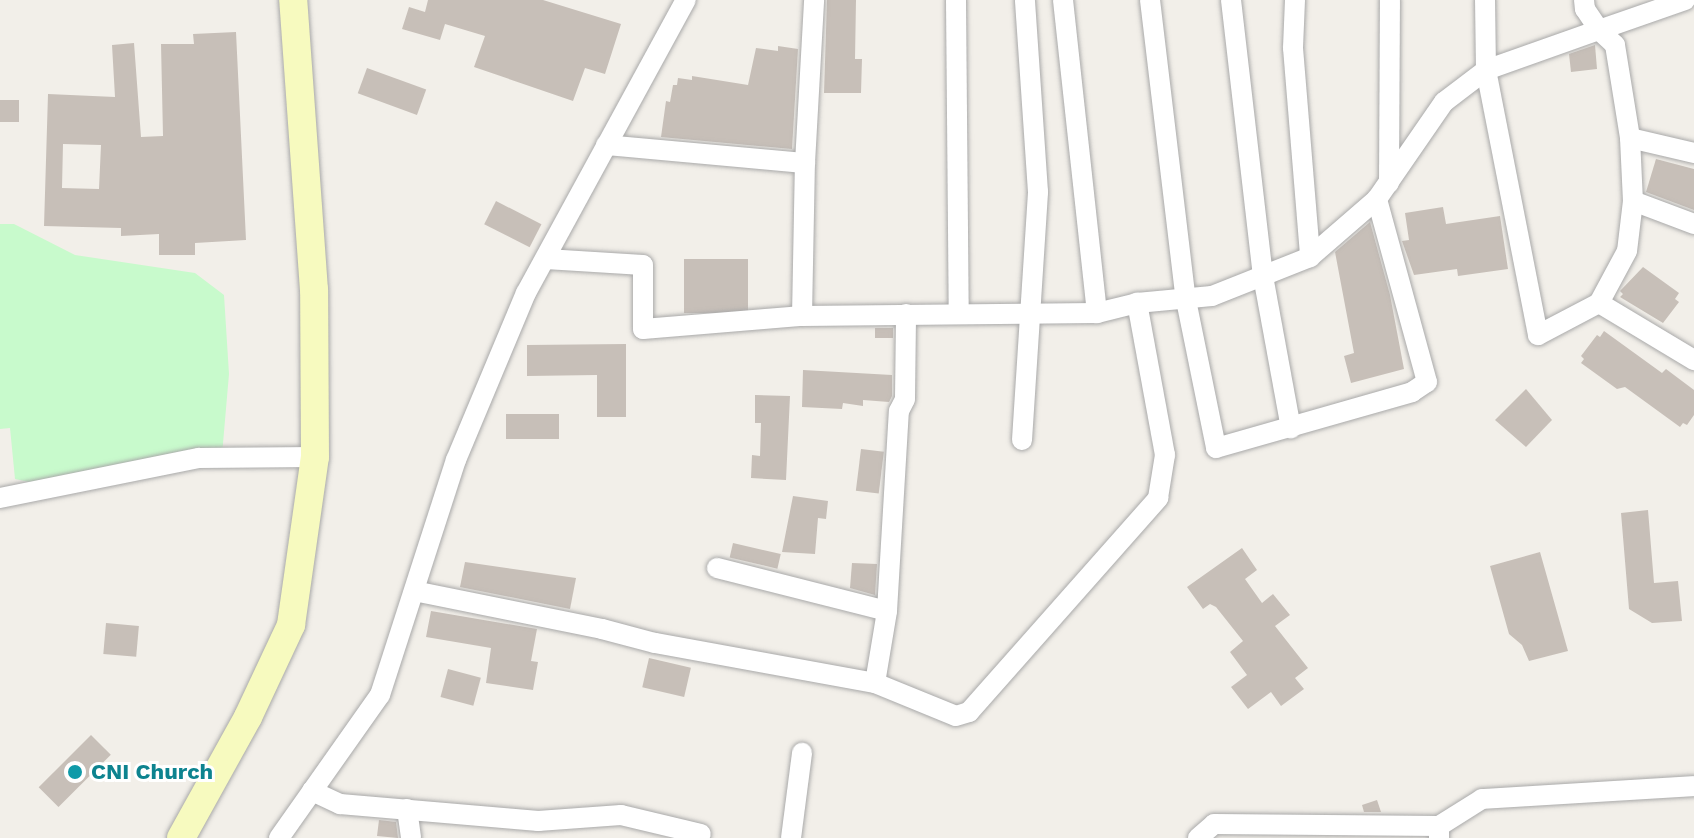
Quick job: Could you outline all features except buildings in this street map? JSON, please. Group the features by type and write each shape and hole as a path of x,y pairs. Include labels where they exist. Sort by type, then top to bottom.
{"main road":[{"path":"181,838 248,717 291,625 315,457 314,290 293,0"}],"street":[{"path":"279,838 380,695 456,460 526,293 686,0"},
{"path":"802,316 805,163 814,0"},
{"path":"956,0 959,313"},
{"path":"1022,440 1038,192 1025,0"},
{"path":"1063,0 1097,313"},
{"path":"1150,0 1186,300 1216,448 1412,392 1427,382 1383,191 1390,0"},
{"path":"1231,0 1263,276 1291,428"},
{"path":"1295,0 1293,48 1310,257"},
{"path":"1485,0 1486,70 1538,335 1599,303 1627,251 1633,201 1630,138 1615,45 1599,30 1585,9 1584,0"},
{"path":"546,259 643,265 643,329 802,316 1097,313 1137,303 1212,296 1310,257 1383,191 1444,102 1486,70 1685,0"},
{"path":"1630,138 1694,153"},
{"path":"606,145 805,163"},
{"path":"1633,201 1694,224"},
{"path":"414,591 602,629 655,643 875,683 956,716 969,712 1158,498 1165,455 1137,303"},
{"path":"1599,303 1694,360"},
{"path":"875,683 887,611 898,426 905,399 906,314"},
{"path":"0,498 199,458 315,457"},
{"path":"717,568 887,611"},
{"path":"791,838 802,753"},
{"path":"1198,838 1214,824 1439,832 1482,799 1694,786"},
{"path":"312,791 340,804 538,821 621,815 701,834"},
{"path":"407,809 411,838"}],"green space":[{"path":"0,224 14,224 75,255 195,273 224,295 229,374 222,455 68,490 15,479 10,428 0,429"}],"place":[{"name":"CNI Church","path":"75,772"}]}
